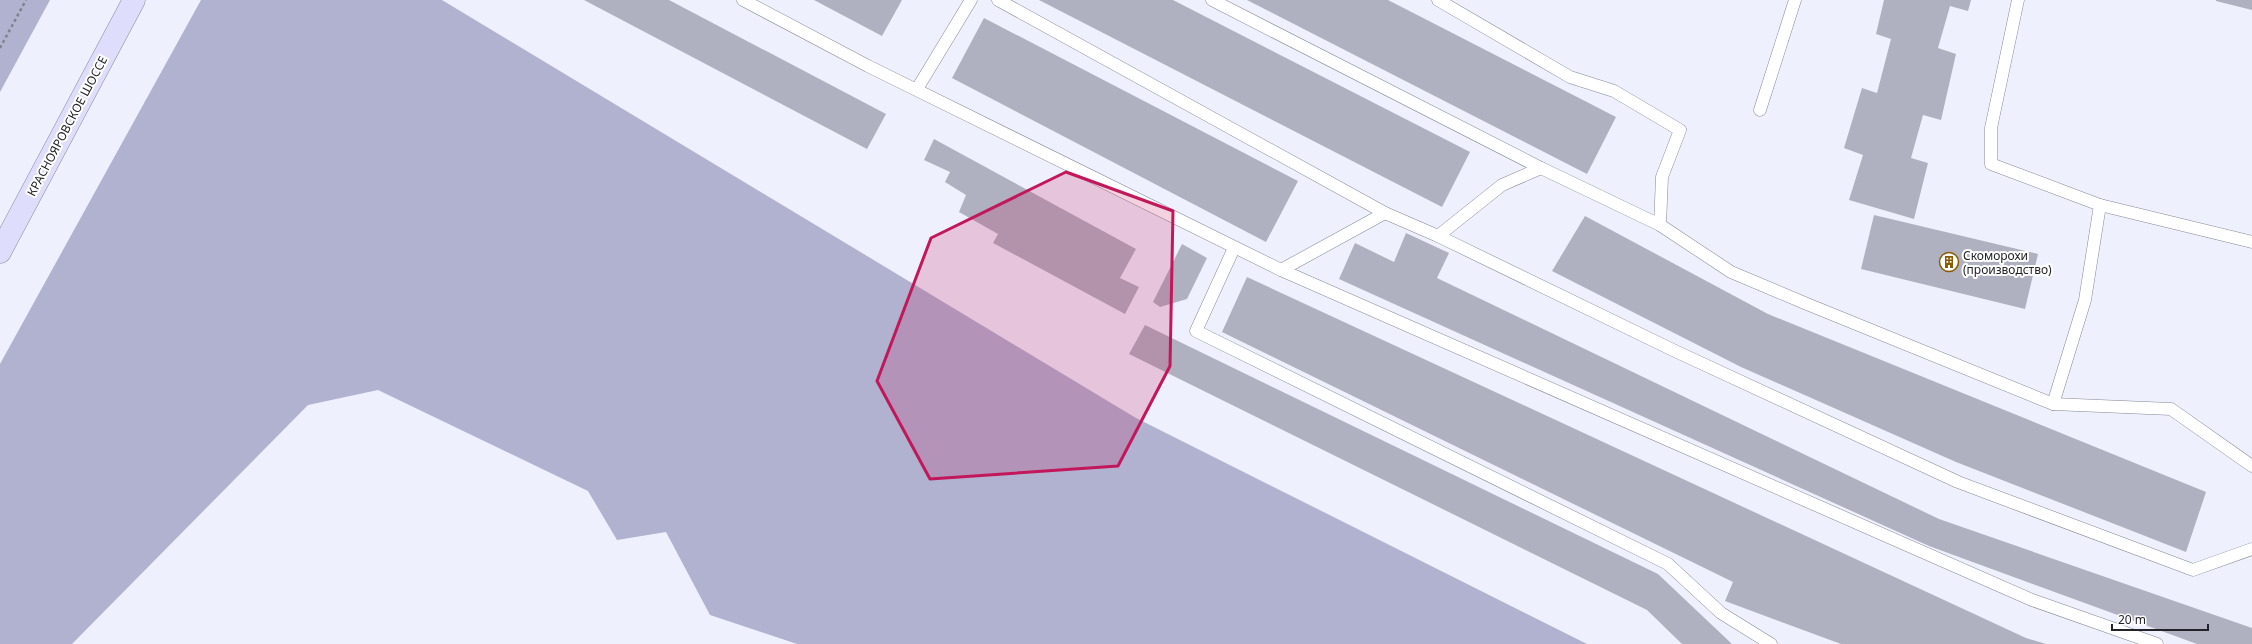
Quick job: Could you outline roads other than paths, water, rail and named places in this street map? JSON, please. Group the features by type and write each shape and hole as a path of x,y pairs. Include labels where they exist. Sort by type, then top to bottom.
{"street":[{"name":"КРАСНОЯРОВСКОЕ ШОССЕ","path":"0,252 134,0"}],"lane":[{"path":"743,0 917,90 1281,270 2032,600 2157,644"},
{"path":"917,90 971,0"},
{"path":"998,0 1385,213 1438,236 1675,351 1958,482 2193,570 2252,549"},
{"path":"1212,0 1541,168 1660,225 1731,272 2053,404 2171,409 2252,466"},
{"path":"1438,0 1570,77 1614,90 1680,130 1662,177 1660,225"},
{"path":"1760,110 1795,0"},
{"path":"2018,0 1992,128 1992,164 2100,206 2252,242"},
{"path":"1438,236 1502,185 1541,168"},
{"path":"2053,404 2085,300 2100,206"},
{"path":"1281,270 1385,213"},
{"path":"1234,248 1196,331 1668,564 1721,613 1771,644"}],"place":[{"name":"Скоморохи (производство)","path":"1949,262"}]}
